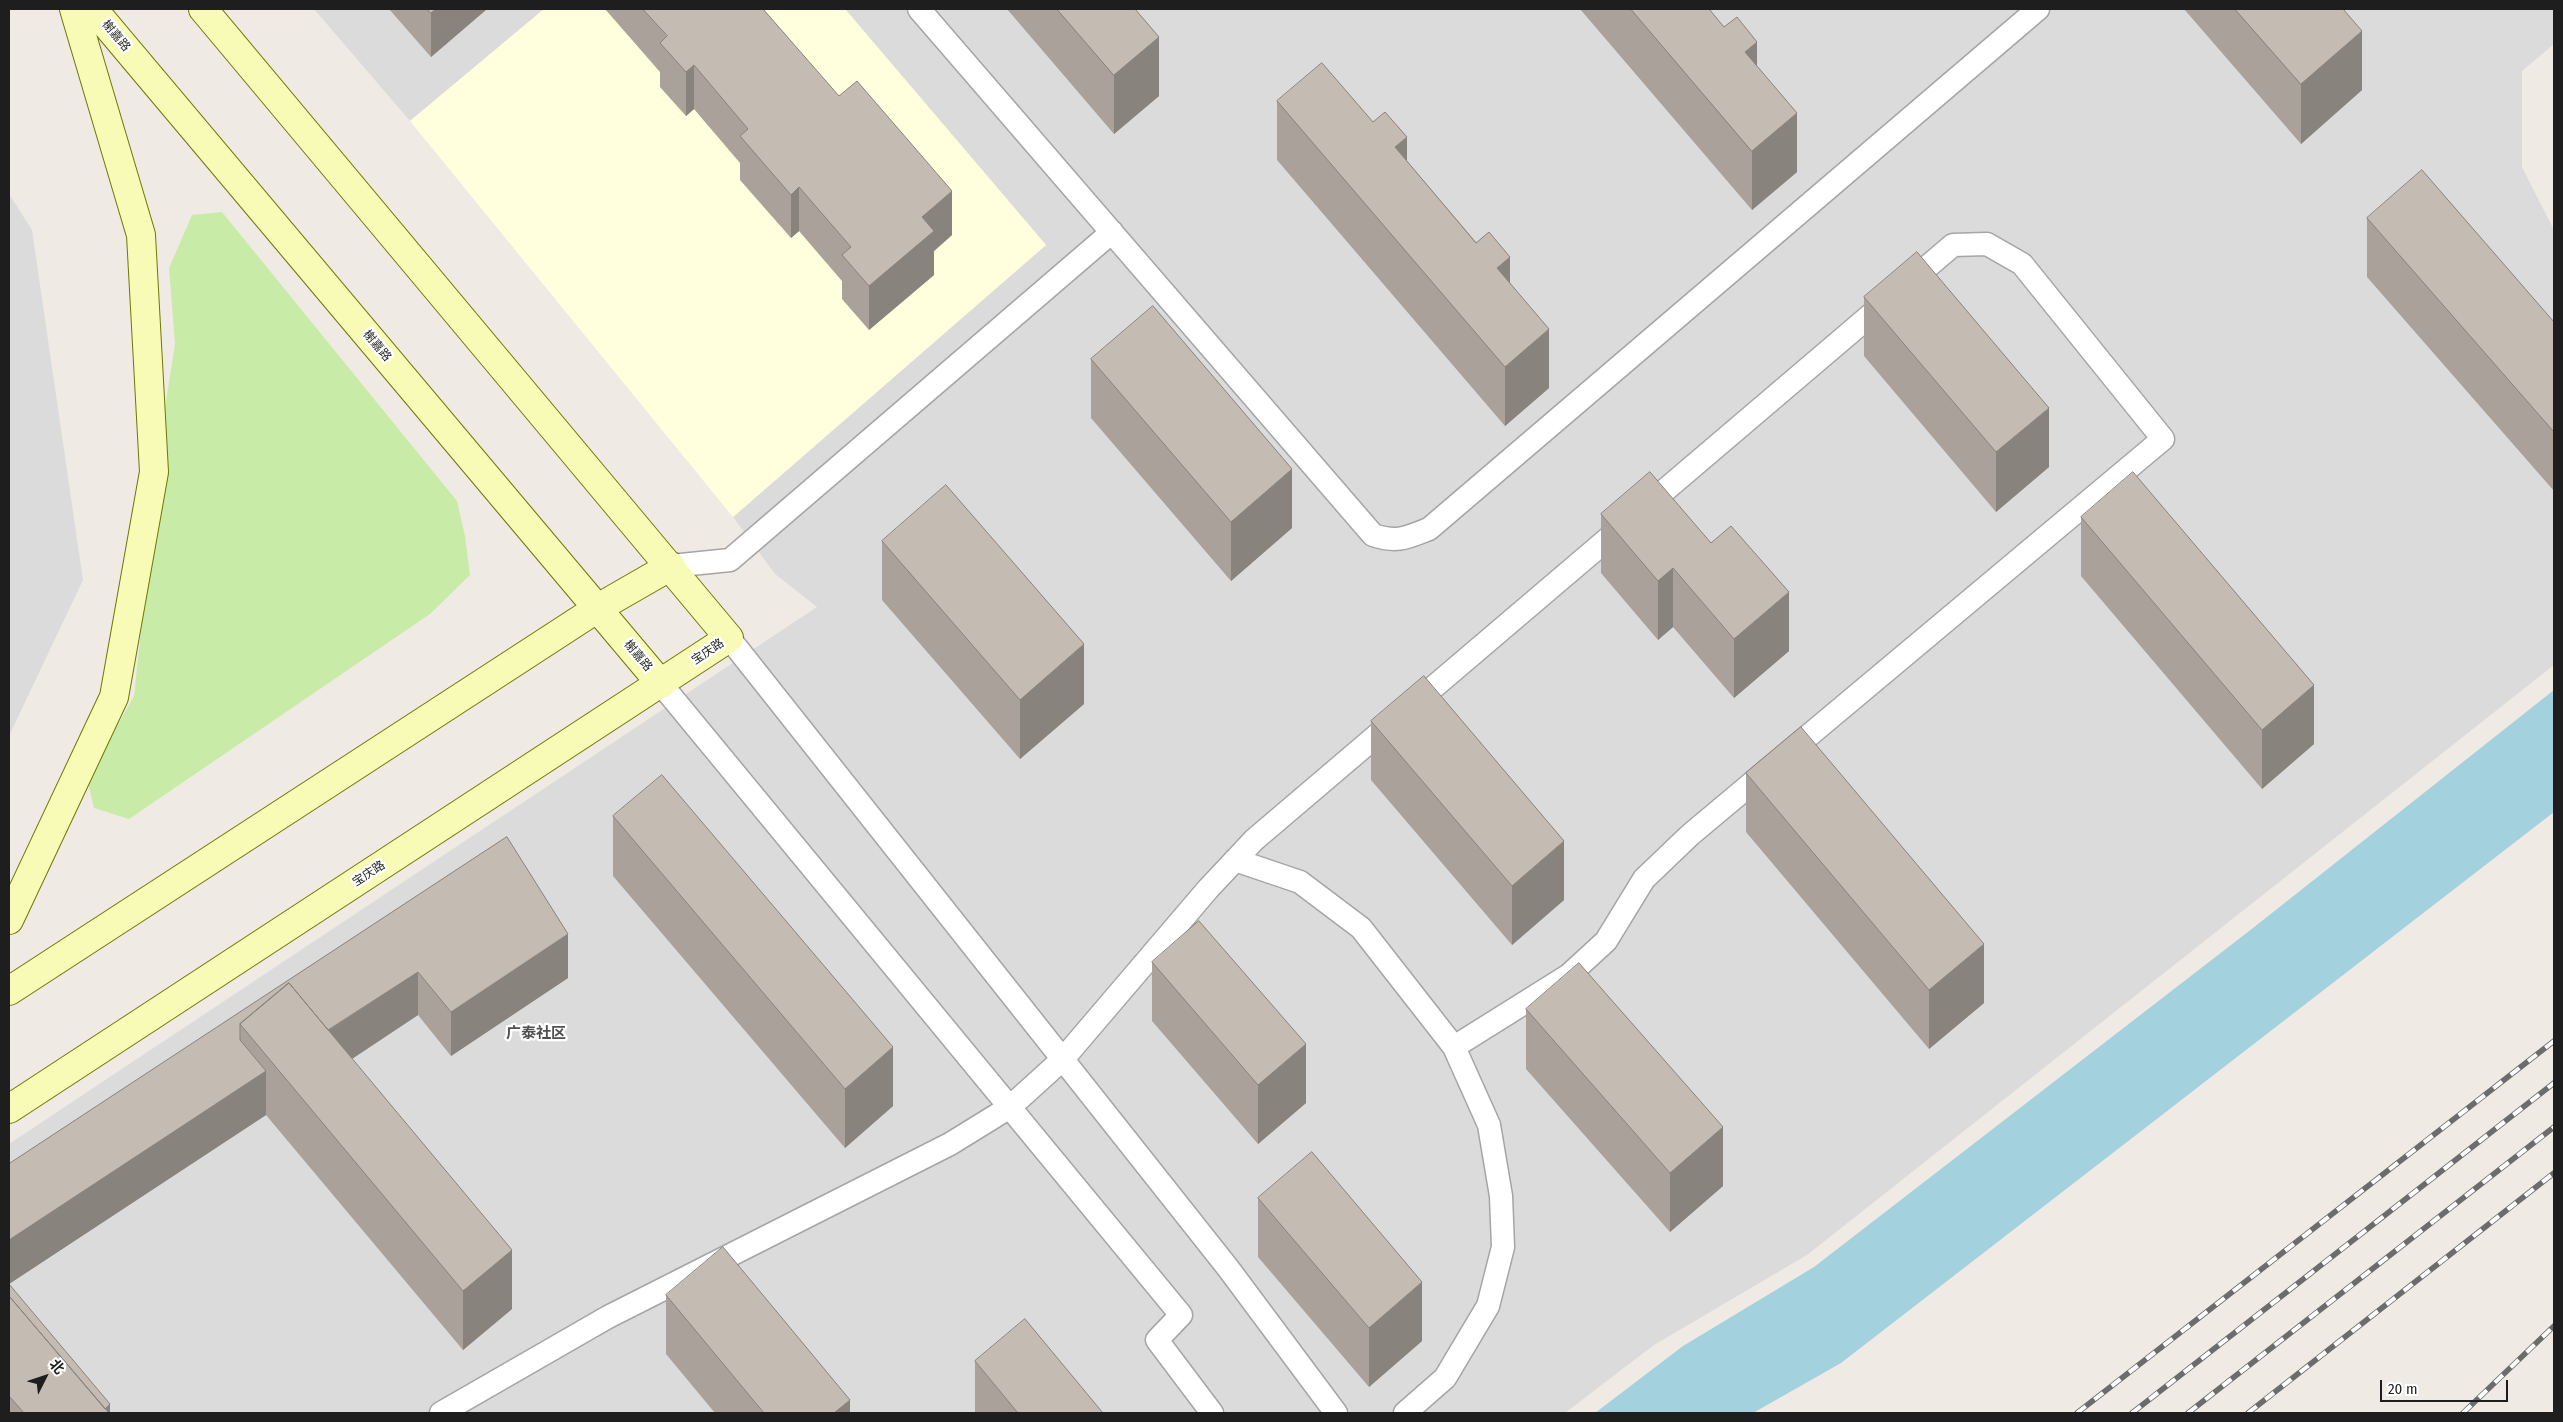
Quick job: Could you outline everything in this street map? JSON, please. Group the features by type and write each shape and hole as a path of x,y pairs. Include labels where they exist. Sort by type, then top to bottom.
{"main road":[{"path":"9,920 114,697 154,472 141,235 74,9"},
{"name":"榭嘉路","path":"93,9 661,684"},
{"path":"203,9 671,566 729,638"},
{"path":"9,992 598,608 671,566"},
{"name":"宝庆路","path":"9,1109 729,638"}],"lane":[{"path":"919,9 1373,534 1389,540 1404,539 1429,529 2038,9"},
{"path":"671,566 730,560 1112,232"},
{"path":"442,1413 608,1317 950,1144 1010,1108 1063,1059 1208,889 1254,840 1953,245 1987,244 2022,264 2163,439 1690,835 1644,880 1606,941 1569,975 1454,1047"},
{"path":"729,638 1228,1268 1336,1413"},
{"path":"661,684 1182,1315 1158,1340 1212,1413"},
{"path":"1235,860 1300,882 1361,928 1454,1047 1490,1125 1501,1196 1503,1247 1488,1306 1445,1378 1405,1413"}],"shaded area":[{"path":"314,9 544,9 410,121"},
{"path":"544,9 845,9 1046,245 733,517 410,121"},
{"path":"845,9 2554,9 2554,44 2522,71 2522,167 2554,230 2554,665 1807,1255 1654,1345 1565,1413 9,1413 9,1144 817,607 775,574 733,517 1046,245"},
{"path":"9,194 32,230 83,580 9,736"}],"green space":[{"path":"222,212 457,501 465,536 470,575 430,614 129,819 94,808 87,779 134,696 142,621 162,503 161,433 175,344 169,268 192,215"}],"water":[{"path":"2554,690 2554,812 1841,1363 1753,1413 1595,1413 1683,1346 1814,1267 2253,928"}],"building":[{"path":"427,9 436,9 431,13"},
{"path":"643,9 763,9 839,96 857,81 952,191 922,217 934,231 869,286 842,255 851,247 799,187 791,195 740,136 748,129 694,65 686,72 660,43 667,36"},
{"path":"1057,9 1135,9 1159,37 1114,75"},
{"path":"1631,9 1709,9 1724,27 1737,17 1757,42 1745,52 1797,113 1752,151"},
{"path":"2235,9 2343,9 2362,31 2301,84"},
{"path":"1322,63 1373,122 1385,112 1407,137 1395,147 1476,243 1489,232 1510,257 1497,268 1549,329 1505,367 1277,101"},
{"path":"2422,170 2554,322 2554,432 2367,218"},
{"path":"1917,252 2049,408 1996,452 1864,297"},
{"path":"1153,306 1292,469 1231,522 1091,359"},
{"path":"1650,472 1711,543 1731,526 1789,592 1734,639 1673,568 1658,581 1601,514"},
{"path":"2133,472 2314,685 2262,730 2081,517"},
{"path":"946,485 1084,644 1020,700 882,541"},
{"path":"1424,676 1564,841 1512,886 1371,721"},
{"path":"1801,727 1984,944 1929,990 1746,773"},
{"path":"662,775 893,1047 845,1089 613,816"},
{"path":"507,837 568,934 451,1012 418,972 328,1030 289,983 240,1024 240,1040 266,1071 9,1240 9,1164"},
{"path":"1199,921 1306,1044 1258,1085 1152,962"},
{"path":"1579,963 1723,1127 1670,1173 1526,1009"},
{"path":"289,983 512,1250 463,1291 240,1024"},
{"path":"1312,1152 1422,1282 1369,1328 1258,1198"},
{"path":"723,1247 850,1400 834,1413 764,1413 666,1295"},
{"path":"9,1284 110,1404 105,1409 9,1296"},
{"path":"9,1296 109,1413 24,1413 9,1396"},
{"path":"1025,1319 1103,1413 1018,1413 975,1361"}],"railway":[{"path":"2077,1413 2554,1041"},
{"path":"2132,1413 2554,1083"},
{"path":"2188,1413 2554,1127"},
{"path":"2248,1413 2554,1173"},
{"path":"2463,1413 2554,1326"}],"district":[{"name":"广泰社区","path":"536,1034"}]}
